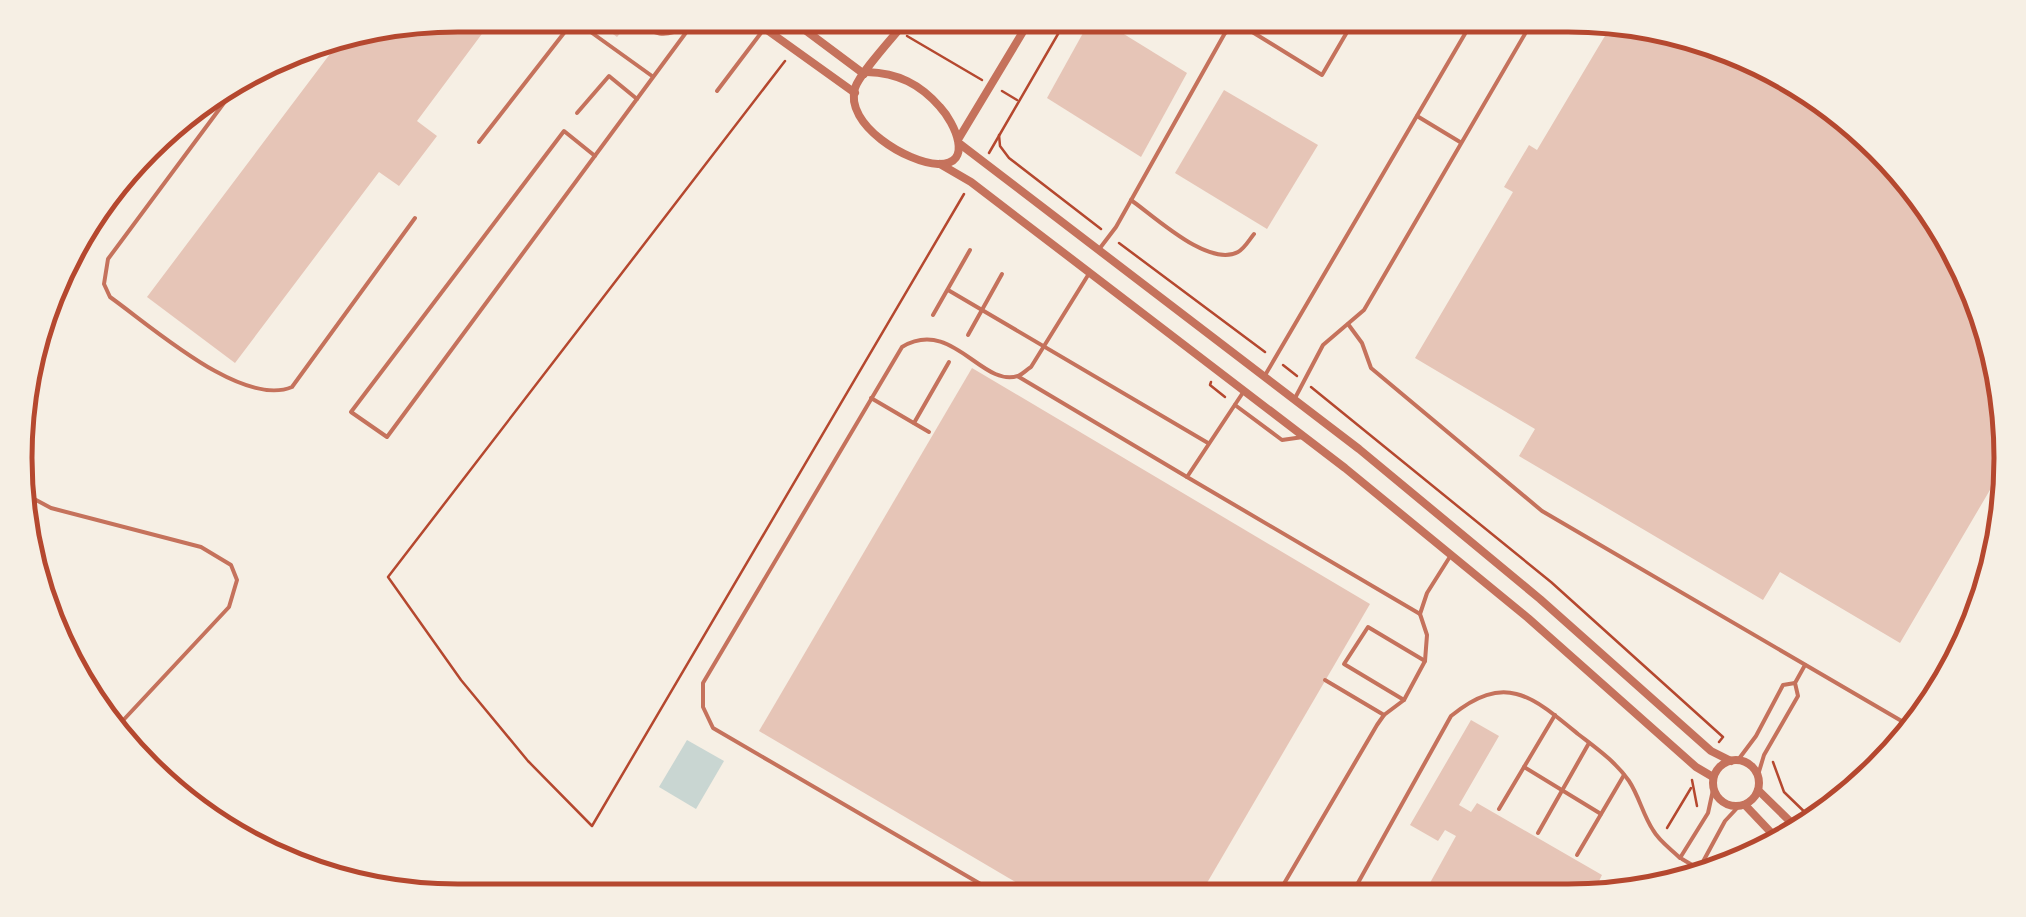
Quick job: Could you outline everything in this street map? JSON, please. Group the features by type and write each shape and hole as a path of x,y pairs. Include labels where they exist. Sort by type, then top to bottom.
{"street":[{"path":"769,32 854,93"},
{"path":"809,32 866,73 887,72 926,92 946,114 960,141 984,161 1097,252 1264,376 1540,599 1711,751 1750,765 1758,775 1758,790 1742,806"},
{"path":"898,32 854,93 863,121 879,138 901,153 940,164 971,182 1090,272 1451,554 1696,766 1714,776"},
{"path":"940,164 952,161 959,152 960,141 1023,32"},
{"path":"1738,759 1720,766 1714,776 1714,790 1726,805 1742,806 1770,833"},
{"path":"1758,790 1789,821"}],"lane":[{"path":"479,142 565,32"},
{"path":"594,32 653,77"},
{"path":"595,156 564,131 351,412 387,437 595,156 686,32"},
{"path":"717,92 761,32"},
{"path":"1251,32 1322,75 1347,32"},
{"path":"1264,376 1466,32"},
{"path":"1294,400 1323,345 1364,310 1526,32"},
{"path":"1097,252 1131,200 1224,33"},
{"path":"577,113 609,76 637,99"},
{"path":"224,103 108,259 104,284 110,297 214,370 264,392 292,387 416,218"},
{"path":"1416,116 1462,143"},
{"path":"1131,200 1204,251 1220,256 1242,250 1254,234"},
{"path":"933,315 970,250"},
{"path":"1017,376 1031,366 1090,272"},
{"path":"968,335 1002,274"},
{"path":"948,290 1208,443"},
{"path":"1348,324 1362,343 1371,368 1542,511 1902,721"},
{"path":"981,884 714,728 703,706 703,683 902,347 917,338 937,339 1002,376 1017,376 1420,614"},
{"path":"914,423 950,362"},
{"path":"1187,476 1244,391"},
{"path":"871,398 929,432"},
{"path":"1235,404 1282,440 1305,437"},
{"path":"34,499 51,508 201,547 231,565 236,580 230,606 123,720"},
{"path":"1283,884 1384,715 1404,700 1425,661 1427,635 1420,614 1427,593 1451,554"},
{"path":"1404,700 1344,664 1368,628 1425,661"},
{"path":"1758,775 1764,755 1798,696 1795,683 1805,665"},
{"path":"1326,680 1384,715"},
{"path":"1738,759 1782,685 1795,683"},
{"path":"1357,884 1451,716 1470,701 1493,692 1517,692 1538,701 1614,762 1660,839 1693,865"},
{"path":"1499,809 1555,715"},
{"path":"1538,833 1590,743"},
{"path":"1524,767 1601,814"},
{"path":"1577,855 1624,775"},
{"path":"1680,858 1707,816 1714,790"},
{"path":"1703,862 1726,821 1742,806"}],"path":[{"path":"898,32 1018,101"},
{"path":"984,161 1059,32"},
{"path":"794,50 388,577 461,680 528,761 592,826 971,182"},
{"path":"1723,737 1738,759"},
{"path":"1764,755 1773,761 1784,792 1805,812"},
{"path":"1660,839 1692,786"}],"shaded area":[{"path":"687,740 724,761 696,809 659,787"}],"building":[{"path":"483,32 417,121 437,136 399,186 379,172 235,363 147,297 331,52 403,36"},
{"path":"1084,32 1121,32 1187,73 1141,157 1047,98"},
{"path":"1606,34 1651,41 1731,65 1804,104 1869,157 1922,222 1950,270 1979,348 1993,431 1993,485 1900,643 1780,572 1763,600 1519,456 1535,429 1415,358 1513,192 1504,187 1529,145 1537,150"},
{"path":"1224,90 1318,145 1267,229 1175,173"},
{"path":"972,368 1370,604 1206,884 1019,884 759,731"},
{"path":"1471,720 1499,736 1459,805 1471,812 1477,803 1602,875 1595,884 1429,884 1456,836 1445,830 1438,841 1410,825"}]}
